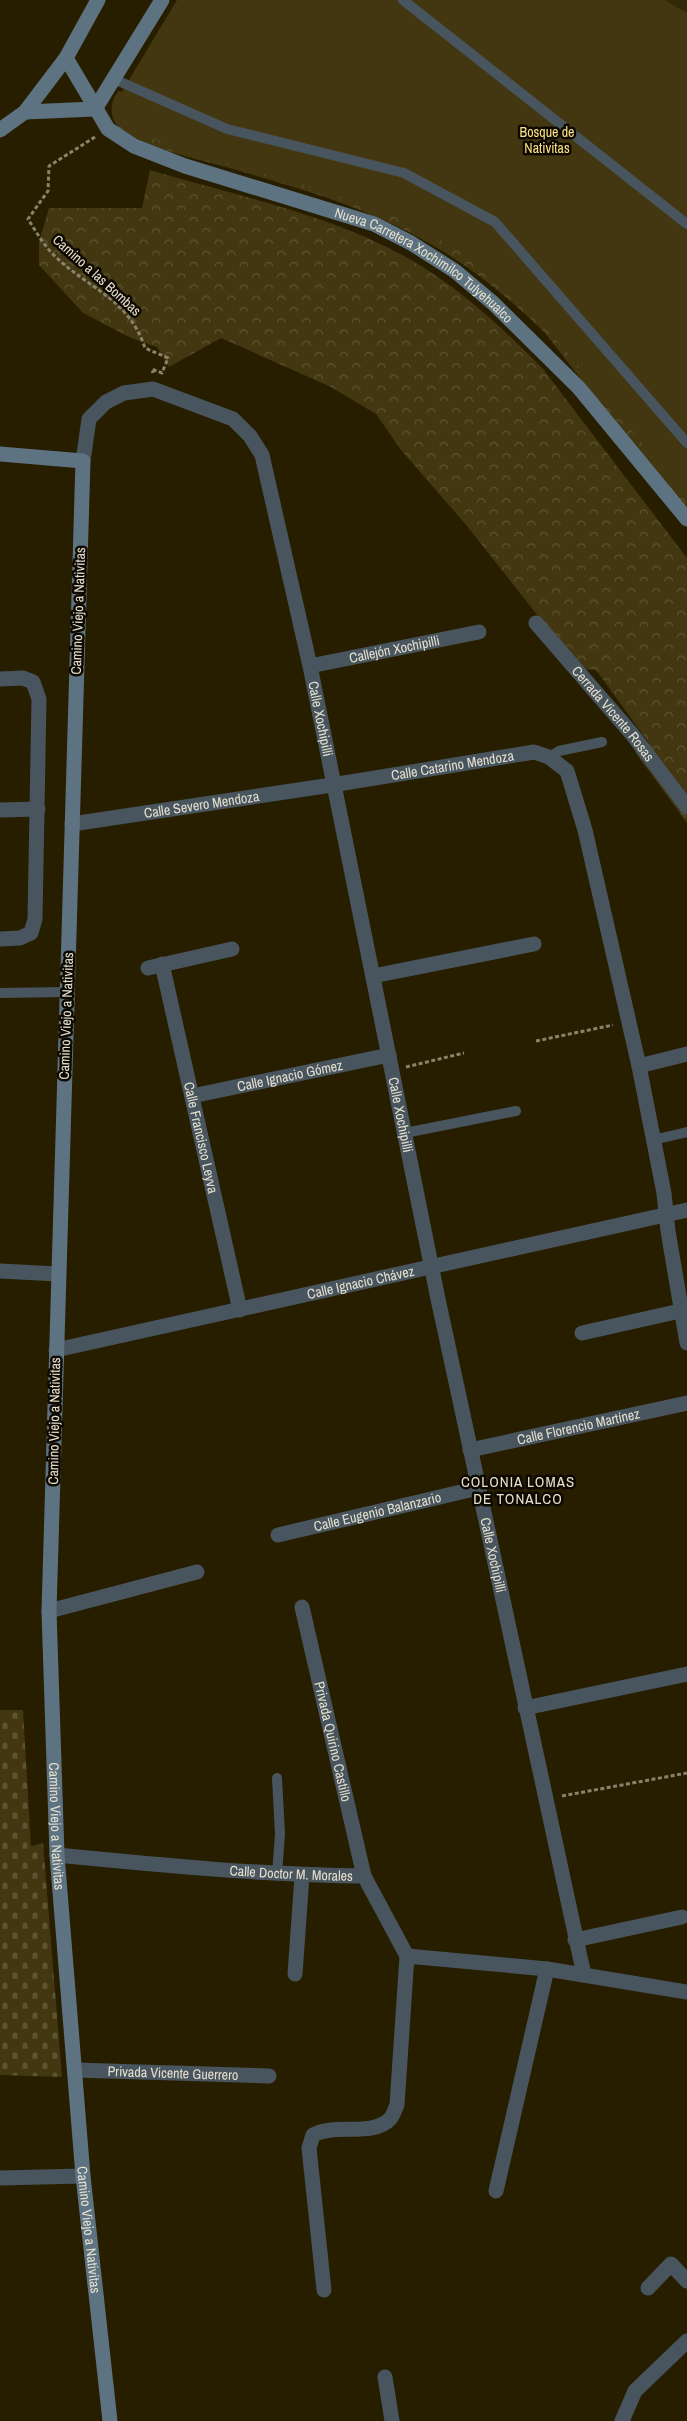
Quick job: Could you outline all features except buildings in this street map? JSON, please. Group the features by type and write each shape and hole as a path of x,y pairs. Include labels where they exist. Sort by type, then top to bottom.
{"street":[{"path":"0,130 25,112 66,58 98,0"},
{"path":"25,112 95,109 162,0"},
{"name":"Nueva Carretera Xochimilco Tulyehualco","path":"66,58 108,129 134,146 185,166 374,224 411,243 455,271 493,303 579,388 664,488 687,519"},
{"name":"Calle Xochipilli","path":"89,419 106,402 124,393 152,389 233,419 250,436 262,455 310,666 332,785 470,1450 544,1799 584,1975"},
{"name":"Camino Viejo a Nativitas","path":"89,419 83,461 49,1611 57,1854 83,2176 110,2421"},
{"path":"0,454 83,461"},
{"name":"Cerrada Vicente Rosas","path":"536,623 632,734 687,807"},
{"name":"Callejón Xochipilli","path":"310,666 479,632"},
{"path":"0,679 23,678 33,682 39,699 35,919 31,933 20,938 0,939"},
{"name":"Calle Catarino Mendoza","path":"332,785 534,752 549,757 568,771 586,830 628,1021"},
{"name":"Calle Severo Mendoza","path":"72,824 332,785"},
{"path":"0,810 38,809"},
{"path":"373,976 534,944"},
{"name":"Calle Francisco Leyva","path":"232,949 155,966 192,1096 240,1310"},
{"path":"628,1021 639,1066 653,1140 680,1311 687,1343"},
{"path":"639,1066 687,1054"},
{"name":"Calle Ignacio Gómez","path":"192,1096 388,1055"},
{"name":"Calle Ignacio Chávez","path":"56,1350 687,1210"},
{"path":"0,1271 58,1274"},
{"path":"582,1333 680,1311"},
{"name":"Calle Florencio Martínez","path":"470,1450 687,1403"},
{"name":"Calle Eugenio Balanzario","path":"278,1534 478,1488"},
{"path":"49,1611 197,1572"},
{"name":"Privada Quirino Castillo","path":"302,1607 364,1876"},
{"path":"525,1708 687,1674"},
{"name":"Calle Doctor M. Morales","path":"57,1854 221,1871 302,1876 364,1876 407,1956"},
{"path":"295,1974 302,1876"},
{"path":"575,1940 682,1917"},
{"path":"324,2290 309,2148 313,2135 322,2130 377,2127 391,2119 397,2105 407,1956 547,1969 687,1992"},
{"path":"496,2191 547,1969"},
{"name":"Privada Vicente Guerrero","path":"75,2070 269,2076"},
{"path":"0,2178 83,2176"},
{"path":"648,2288 671,2264 687,2281"},
{"path":"622,2421 634,2390 687,2341"},
{"path":"385,2377 392,2421"}],"lane":[{"path":"403,0 687,224"},
{"path":"114,78 228,129 404,173 496,222 687,443"},
{"path":"549,757 558,750 602,742"},
{"path":"0,993 67,992"},
{"path":"405,1133 516,1111"},
{"path":"653,1140 687,1132"},
{"path":"277,1778 280,1834 277,1874"}],"path":[{"name":"Camino a las Bombas","path":"108,129 49,166 48,191 28,219 50,251 131,317 145,348 168,358 162,372 152,369 152,389"},
{"path":"536,1041 628,1021"},
{"path":"392,1070 464,1054"},
{"path":"544,1799 687,1773"}],"shaded area":[{"path":"665,0 687,0 687,13"}],"green space":[{"name":"Bosque de Nativitas","path":"177,0 665,0 687,13 687,502 615,408 521,299 463,252 400,219 317,188 190,153 122,125 112,108"},
{"path":"119,91 407,183 687,457 687,515 545,333 494,287 438,248 377,217 292,186 171,152 130,135 116,124 112,115 113,100"},
{"path":"150,170 321,220 387,247 418,264 452,287 499,326 543,369 687,558 687,823 635,752 649,743 596,670 586,669 538,616 467,526 401,450 376,414 331,387 221,338 169,367 157,347 131,338 83,313 39,265 39,242 49,208 142,208"},
{"path":"0,1710 23,1710 31,1846 43,1843 62,2077 0,2075"}],"district":[{"name":"COLONIA LOMAS DE TONALCO","path":"518,1490"}]}
